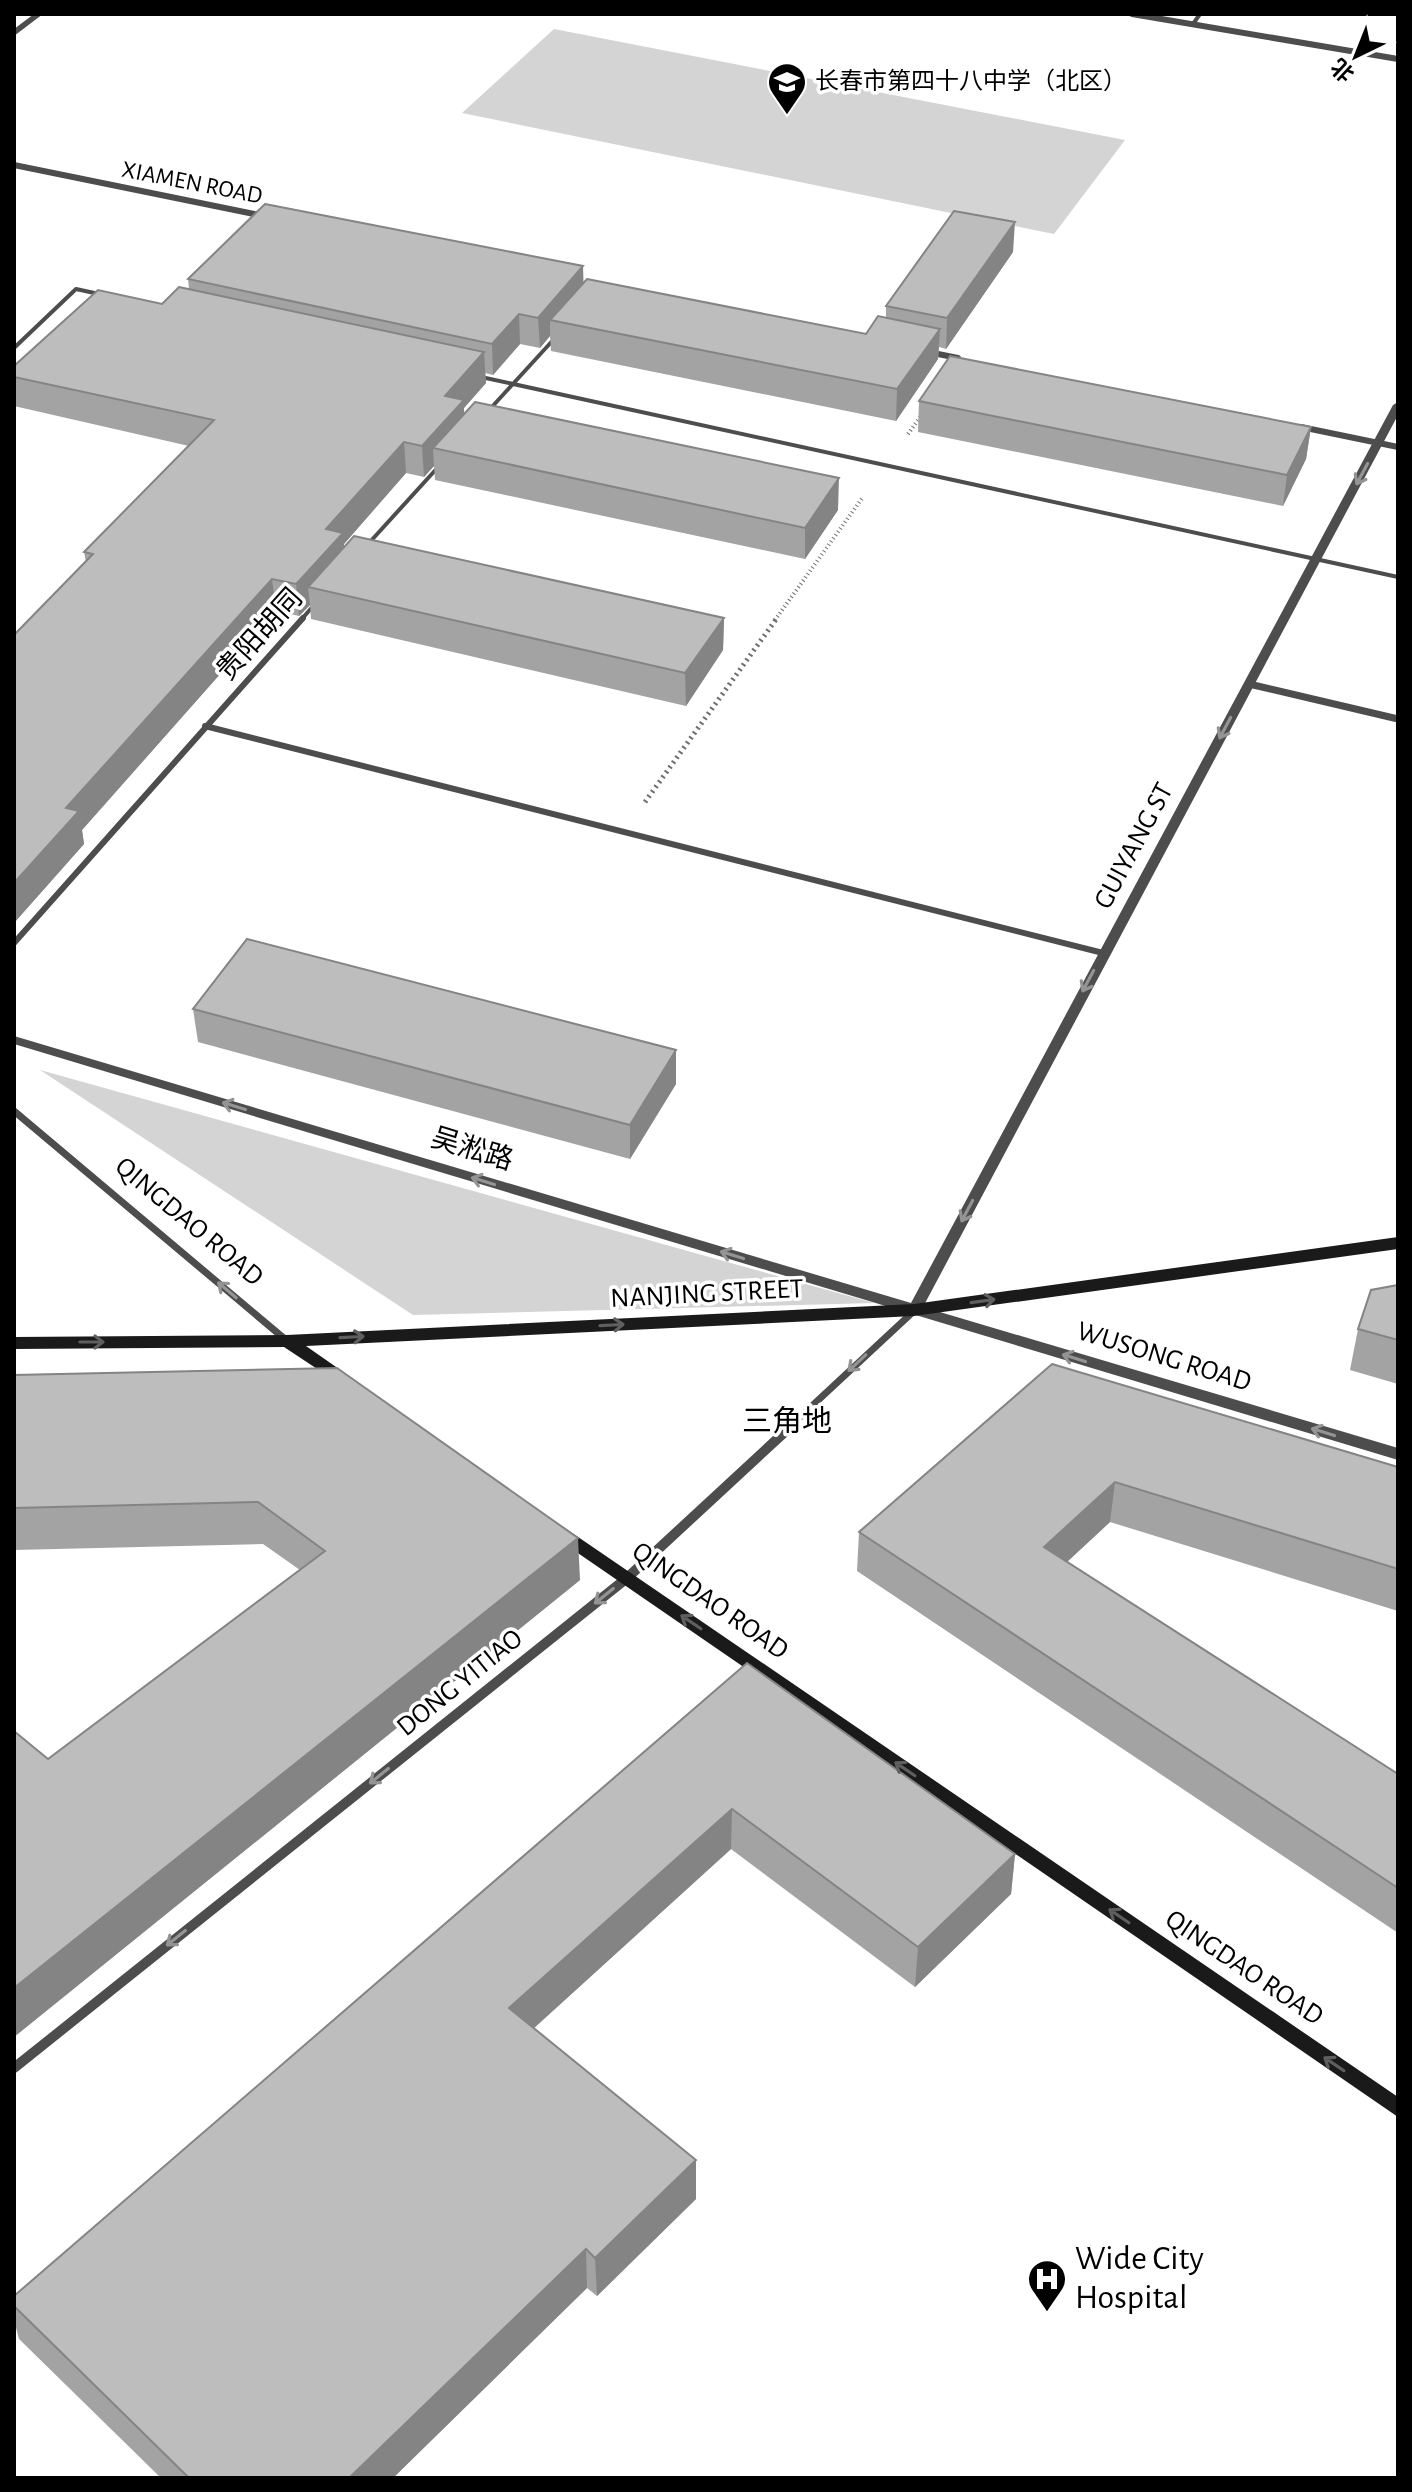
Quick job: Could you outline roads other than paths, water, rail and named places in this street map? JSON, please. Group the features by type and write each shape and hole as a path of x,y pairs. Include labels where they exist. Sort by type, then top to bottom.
{"main road":[{"name":"NANJING STREET","path":"14,1343 287,1341 914,1310 1398,1243"},
{"name":"QINGDAO ROAD","path":"287,1341 365,1395"},
{"name":"QINGDAO ROAD","path":"549,1523 1398,2108"}],"street":[{"path":"14,33 39,14"},
{"path":"1132,14 1398,59"},
{"name":"XIAMEN ROAD","path":"14,165 278,219"},
{"path":"916,350 963,359"},
{"name":"GUIYANG ST","path":"914,1310 1398,405"},
{"path":"1287,424 1398,447"},
{"path":"1249,684 1398,719"},
{"name":"吴淞路","path":"14,1040 914,1310"},
{"name":"QINGDAO ROAD","path":"14,1111 287,1341"},
{"name":"WUSONG ROAD","path":"914,1310 1398,1454"},
{"name":"DONG YITIAO","path":"14,2068 627,1578 914,1310"}],"lane":[{"path":"1193,24 1200,14"},
{"path":"14,348 76,289 108,296"},
{"path":"481,419 563,329"},
{"path":"466,374 1398,577"},
{"path":"364,549 449,455"},
{"name":"贵阳胡同","path":"14,943 322,596"},
{"path":"205,726 1103,953"}],"place":[{"name":"长春市第四十八中学（北区）","path":"787,116"},
{"name":"Wide City Hospital","path":"1047,2313"}],"district":[{"name":"三角地","path":"787,1422"}]}
